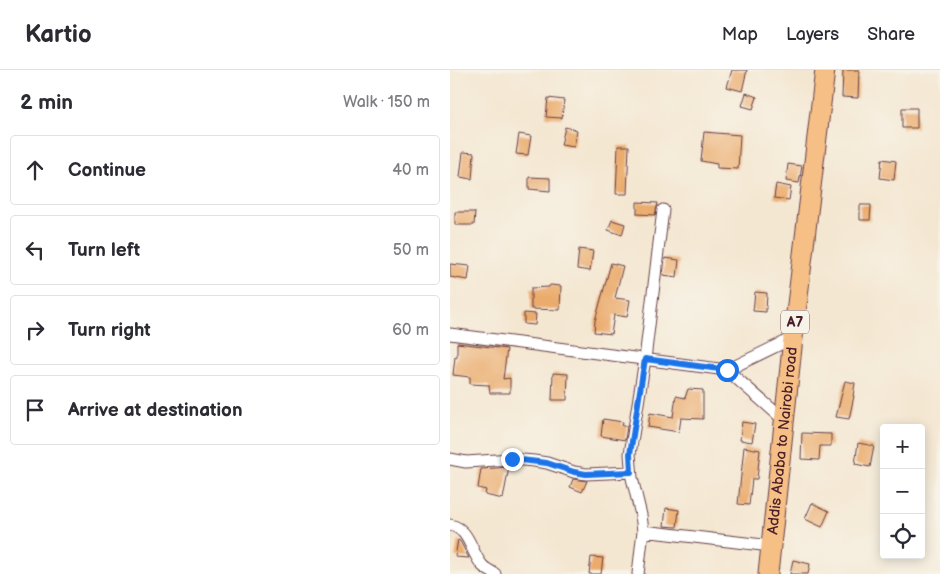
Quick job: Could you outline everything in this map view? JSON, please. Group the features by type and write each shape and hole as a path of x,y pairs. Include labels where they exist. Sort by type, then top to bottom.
{"highway":[{"name":"Addis Ababa to Nairobi road","path":"768,574 793,338 825,70"}],"street":[{"path":"638,574 643,530 631,472 630,454 645,359 663,210"},
{"path":"450,334 727,370 793,338"},
{"path":"727,370 784,420"},
{"path":"450,459 466,462 512,459 534,461 586,474 631,472"},
{"path":"450,525 456,526 466,534 483,566 495,574"},
{"path":"643,530 771,546"}],"building":[{"path":"732,70 747,70 742,91 727,87"},
{"path":"843,70 859,70 858,98 842,97"},
{"path":"746,93 757,97 753,109 742,106"},
{"path":"548,98 564,100 562,118 546,117"},
{"path":"902,108 917,108 917,128 902,128"},
{"path":"565,127 577,130 574,147 561,145"},
{"path":"704,132 740,135 738,169 717,168 717,164 701,161"},
{"path":"519,134 531,136 528,155 516,154"},
{"path":"618,146 629,146 627,194 616,194"},
{"path":"463,152 474,153 472,179 460,177"},
{"path":"882,159 896,161 894,180 880,178"},
{"path":"788,164 802,166 799,183 786,181"},
{"path":"529,177 550,178 550,191 529,189"},
{"path":"776,184 791,187 789,200 774,198"},
{"path":"637,202 658,203 655,215 637,214"},
{"path":"860,205 871,205 870,220 860,220"},
{"path":"455,212 475,212 474,225 455,225"},
{"path":"612,220 625,224 622,235 608,230"},
{"path":"579,249 593,251 590,271 577,269"},
{"path":"665,258 679,260 677,277 663,275"},
{"path":"611,263 623,266 615,298 630,300 627,317 614,315 611,334 594,332 595,321"},
{"path":"450,264 470,266 468,280 450,277"},
{"path":"550,285 561,286 560,310 531,309 531,288 549,287"},
{"path":"755,292 767,293 766,312 753,311"},
{"path":"524,313 536,314 535,325 524,324"},
{"path":"457,343 507,349 503,379 510,378 510,393 490,393 489,385 470,384 470,377 453,375 455,357 457,358"},
{"path":"553,373 568,374 567,400 552,400"},
{"path":"845,381 855,383 849,419 836,417"},
{"path":"688,389 703,390 703,419 681,418 679,432 648,427 650,413 673,417 676,396 685,398"},
{"path":"603,419 623,422 622,426 627,426 625,440 601,436"},
{"path":"742,422 755,424 752,442 740,440"},
{"path":"802,433 831,434 831,446 820,446 819,460 801,459"},
{"path":"858,443 874,446 870,467 855,464"},
{"path":"744,447 760,450 757,479 752,479 749,505 738,504"},
{"path":"509,467 503,499 485,495 486,490 478,488 481,469"},
{"path":"573,479 587,481 582,492 570,487"},
{"path":"812,503 829,511 822,527 805,519"},
{"path":"666,508 679,510 677,527 664,526"},
{"path":"458,540 460,541 469,558 455,557"},
{"path":"591,557 603,558 601,574 589,574"},
{"path":"793,560 810,564 808,574 790,574"}],"route":[{"path":"512,459 547,463 586,474 631,472 630,454 645,359 727,370"}]}
